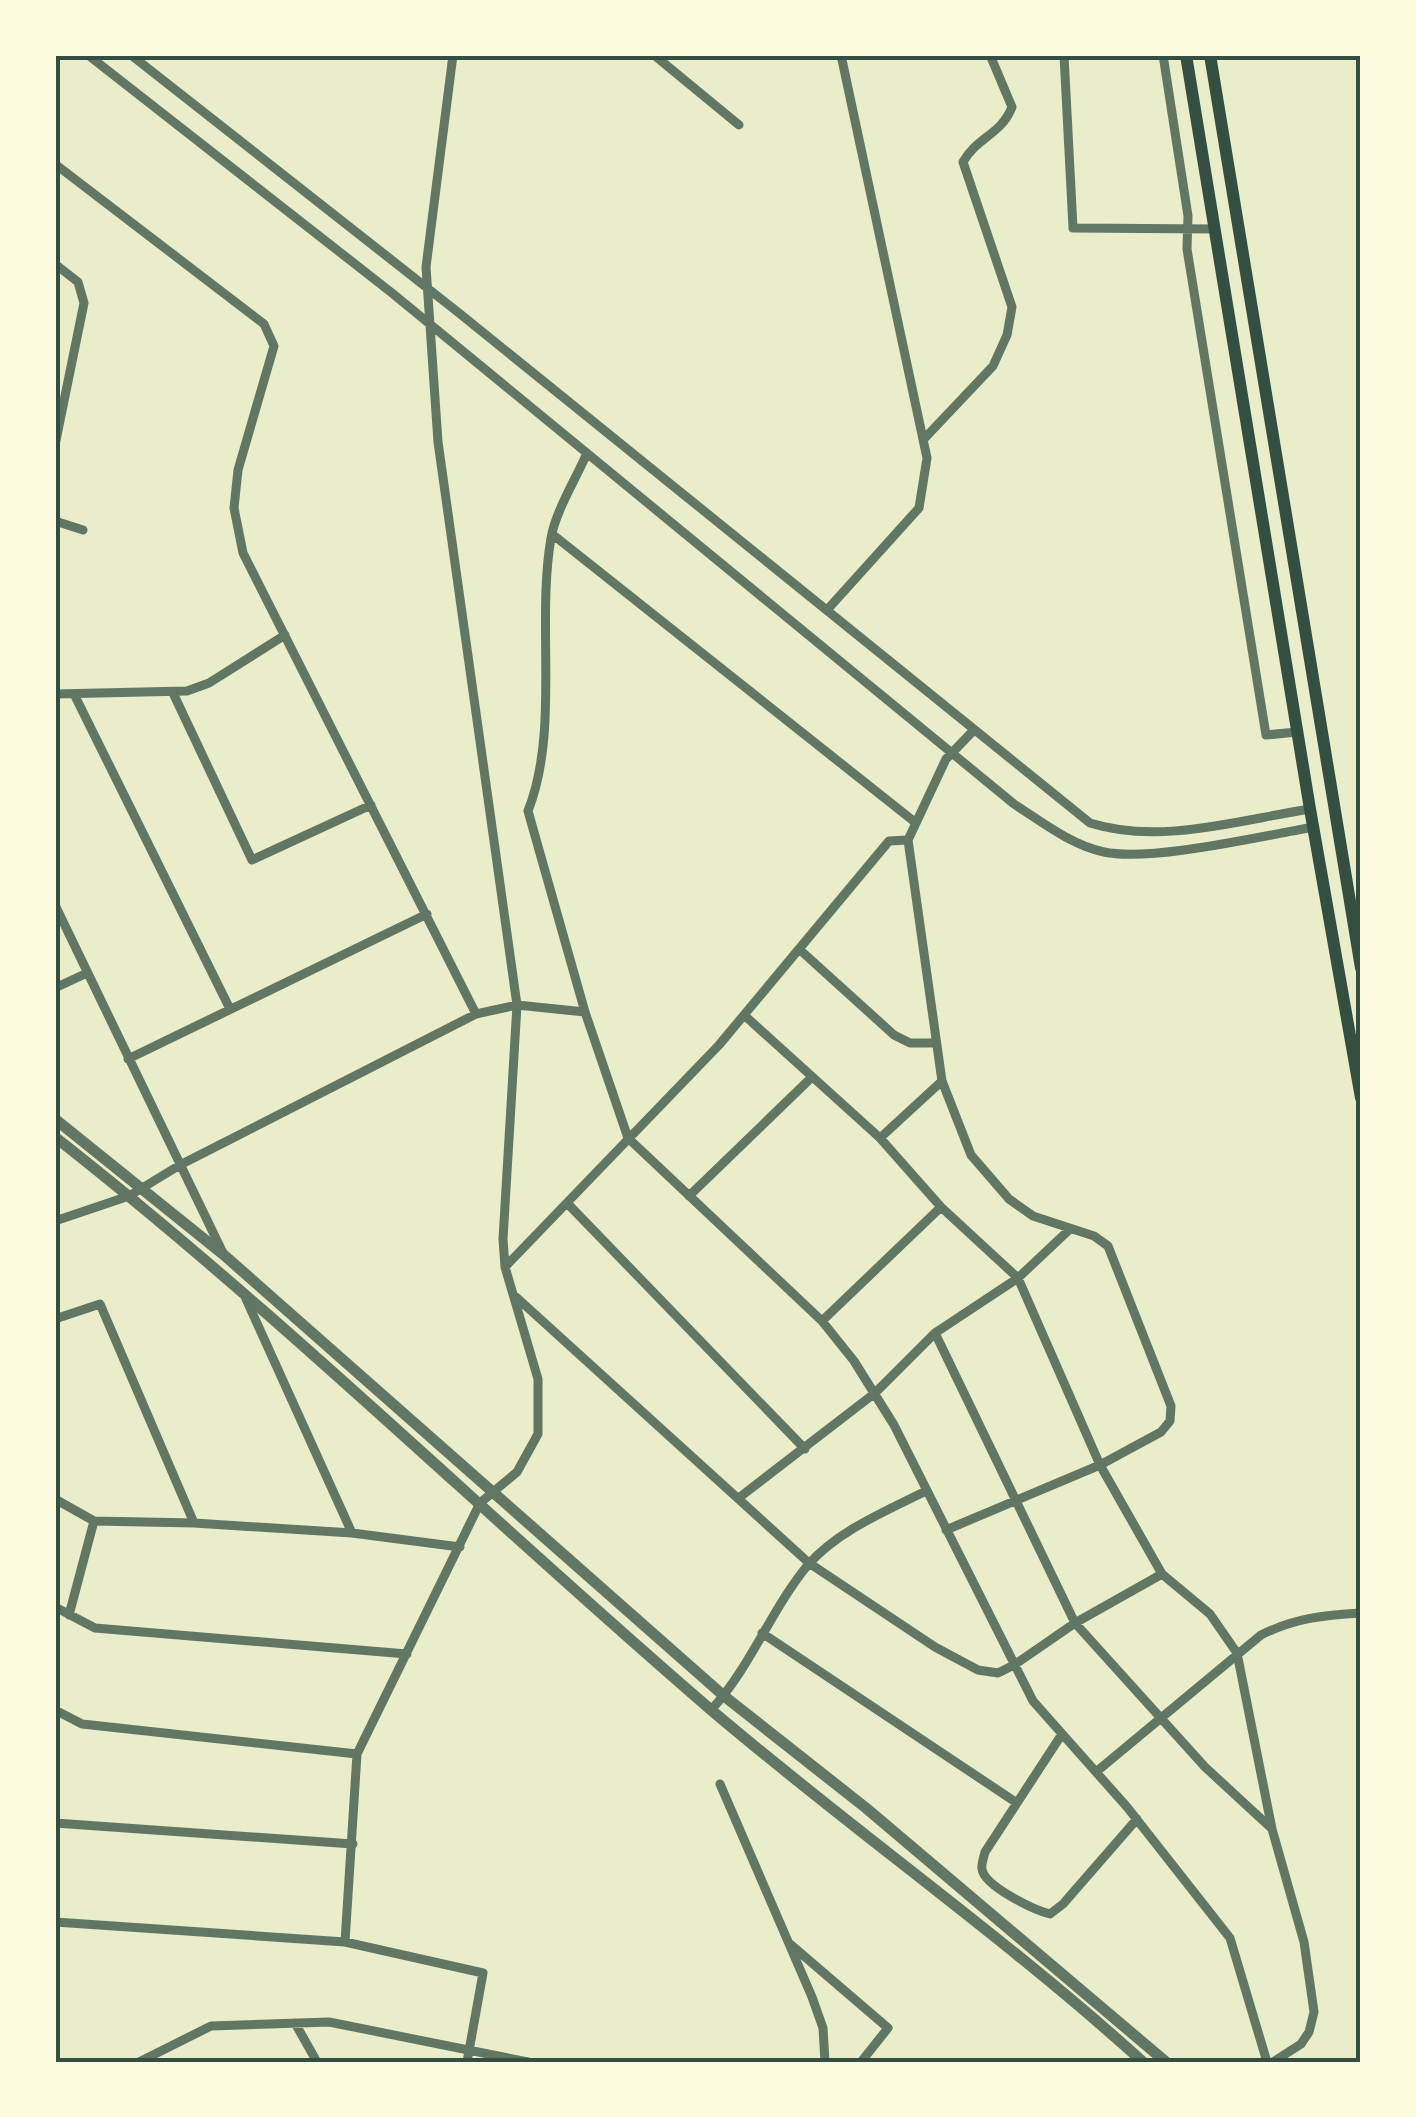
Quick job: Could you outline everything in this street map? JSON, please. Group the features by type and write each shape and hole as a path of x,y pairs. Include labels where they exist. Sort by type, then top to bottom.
{"main road":[{"path":"1186,55 1361,1098"},
{"path":"1210,55 1361,968"}],"street":[{"path":"88,55 430,324 1014,804 1065,836 1105,852 1154,852 1314,828"},
{"path":"130,55 428,288 1090,823 1150,834 1310,809"},
{"path":"345,1942 358,1754 480,1503 518,1472 538,1434 538,1379 504,1267 504,1209 518,1006 438,442 426,267 452,55"},
{"path":"654,55 739,124"},
{"path":"827,610 920,508 927,458 841,55"},
{"path":"924,440 993,366 1007,334 1012,308 963,162 972,147 1006,123 1012,106 990,55"},
{"path":"1064,55 1073,228 1214,229"},
{"path":"1163,55 1187,249 1266,735 1297,732"},
{"path":"55,164 264,324 274,346 238,470 234,508 243,553 476,1014"},
{"path":"55,264 78,282 84,304 55,445"},
{"path":"588,453 552,534 544,613 543,753 528,811 584,1012 628,1138 822,1321 875,1393 1034,1701 1137,1819 1230,1938 1270,2062 1301,2044 1310,2032 1314,2012 1304,1942 1272,1829 1237,1653 1210,1614 1162,1574 1100,1464 1018,1278 942,1207 880,1138 744,1015"},
{"path":"55,521 82,530"},
{"path":"552,534 916,823"},
{"path":"55,694 173,693 209,683 285,635"},
{"path":"173,693 252,860 371,805"},
{"path":"74,694 230,1009"},
{"path":"946,1530 1100,1464 1161,1432 1170,1421 1171,1406 1108,1246 1094,1236 1033,1216 1009,1199 971,1155 942,1081 908,840 946,759 974,730"},
{"path":"504,1267 744,1015 888,842 908,840"},
{"path":"55,905 224,1255"},
{"path":"128,1059 426,914"},
{"path":"799,950 894,1035 910,1043 936,1043"},
{"path":"55,988 87,973"},
{"path":"55,1221 135,1192 180,1165 476,1014 518,1006 584,1012"},
{"path":"688,1196 812,1077"},
{"path":"880,1138 942,1081"},
{"path":"55,1119 244,1294 711,1710 1144,2062"},
{"path":"55,1137 224,1255 724,1696 866,1808 1166,2062"},
{"path":"567,1203 805,1449"},
{"path":"822,1321 942,1207"},
{"path":"740,1497 875,1393 935,1333 1018,1278 1070,1228"},
{"path":"244,1294 352,1533"},
{"path":"514,1296 810,1563 935,1647 978,1670 998,1673 1014,1665 1162,1574"},
{"path":"55,1319 100,1304 194,1523"},
{"path":"935,1333 1076,1624 1205,1767 1272,1829"},
{"path":"711,1710 810,1563 859,1525 926,1491"},
{"path":"55,1499 94,1522 194,1523 352,1533 460,1546"},
{"path":"70,1615 94,1522"},
{"path":"55,1607 95,1628 407,1654"},
{"path":"1096,1772 1261,1635 1312,1615 1361,1613"},
{"path":"762,1633 1017,1804"},
{"path":"55,1710 82,1724 358,1754"},
{"path":"1062,1734 986,1852 981,1867 986,1879 1035,1910 1050,1914 1137,1819"},
{"path":"720,1784 823,2028 825,2062"},
{"path":"55,1823 353,1844"},
{"path":"55,1922 345,1942 483,1973 467,2062"},
{"path":"788,1942 888,2028 861,2062"},
{"path":"139,2062 152,2059 212,2026 329,2022 528,2062"},
{"path":"295,2023 318,2062"}]}
